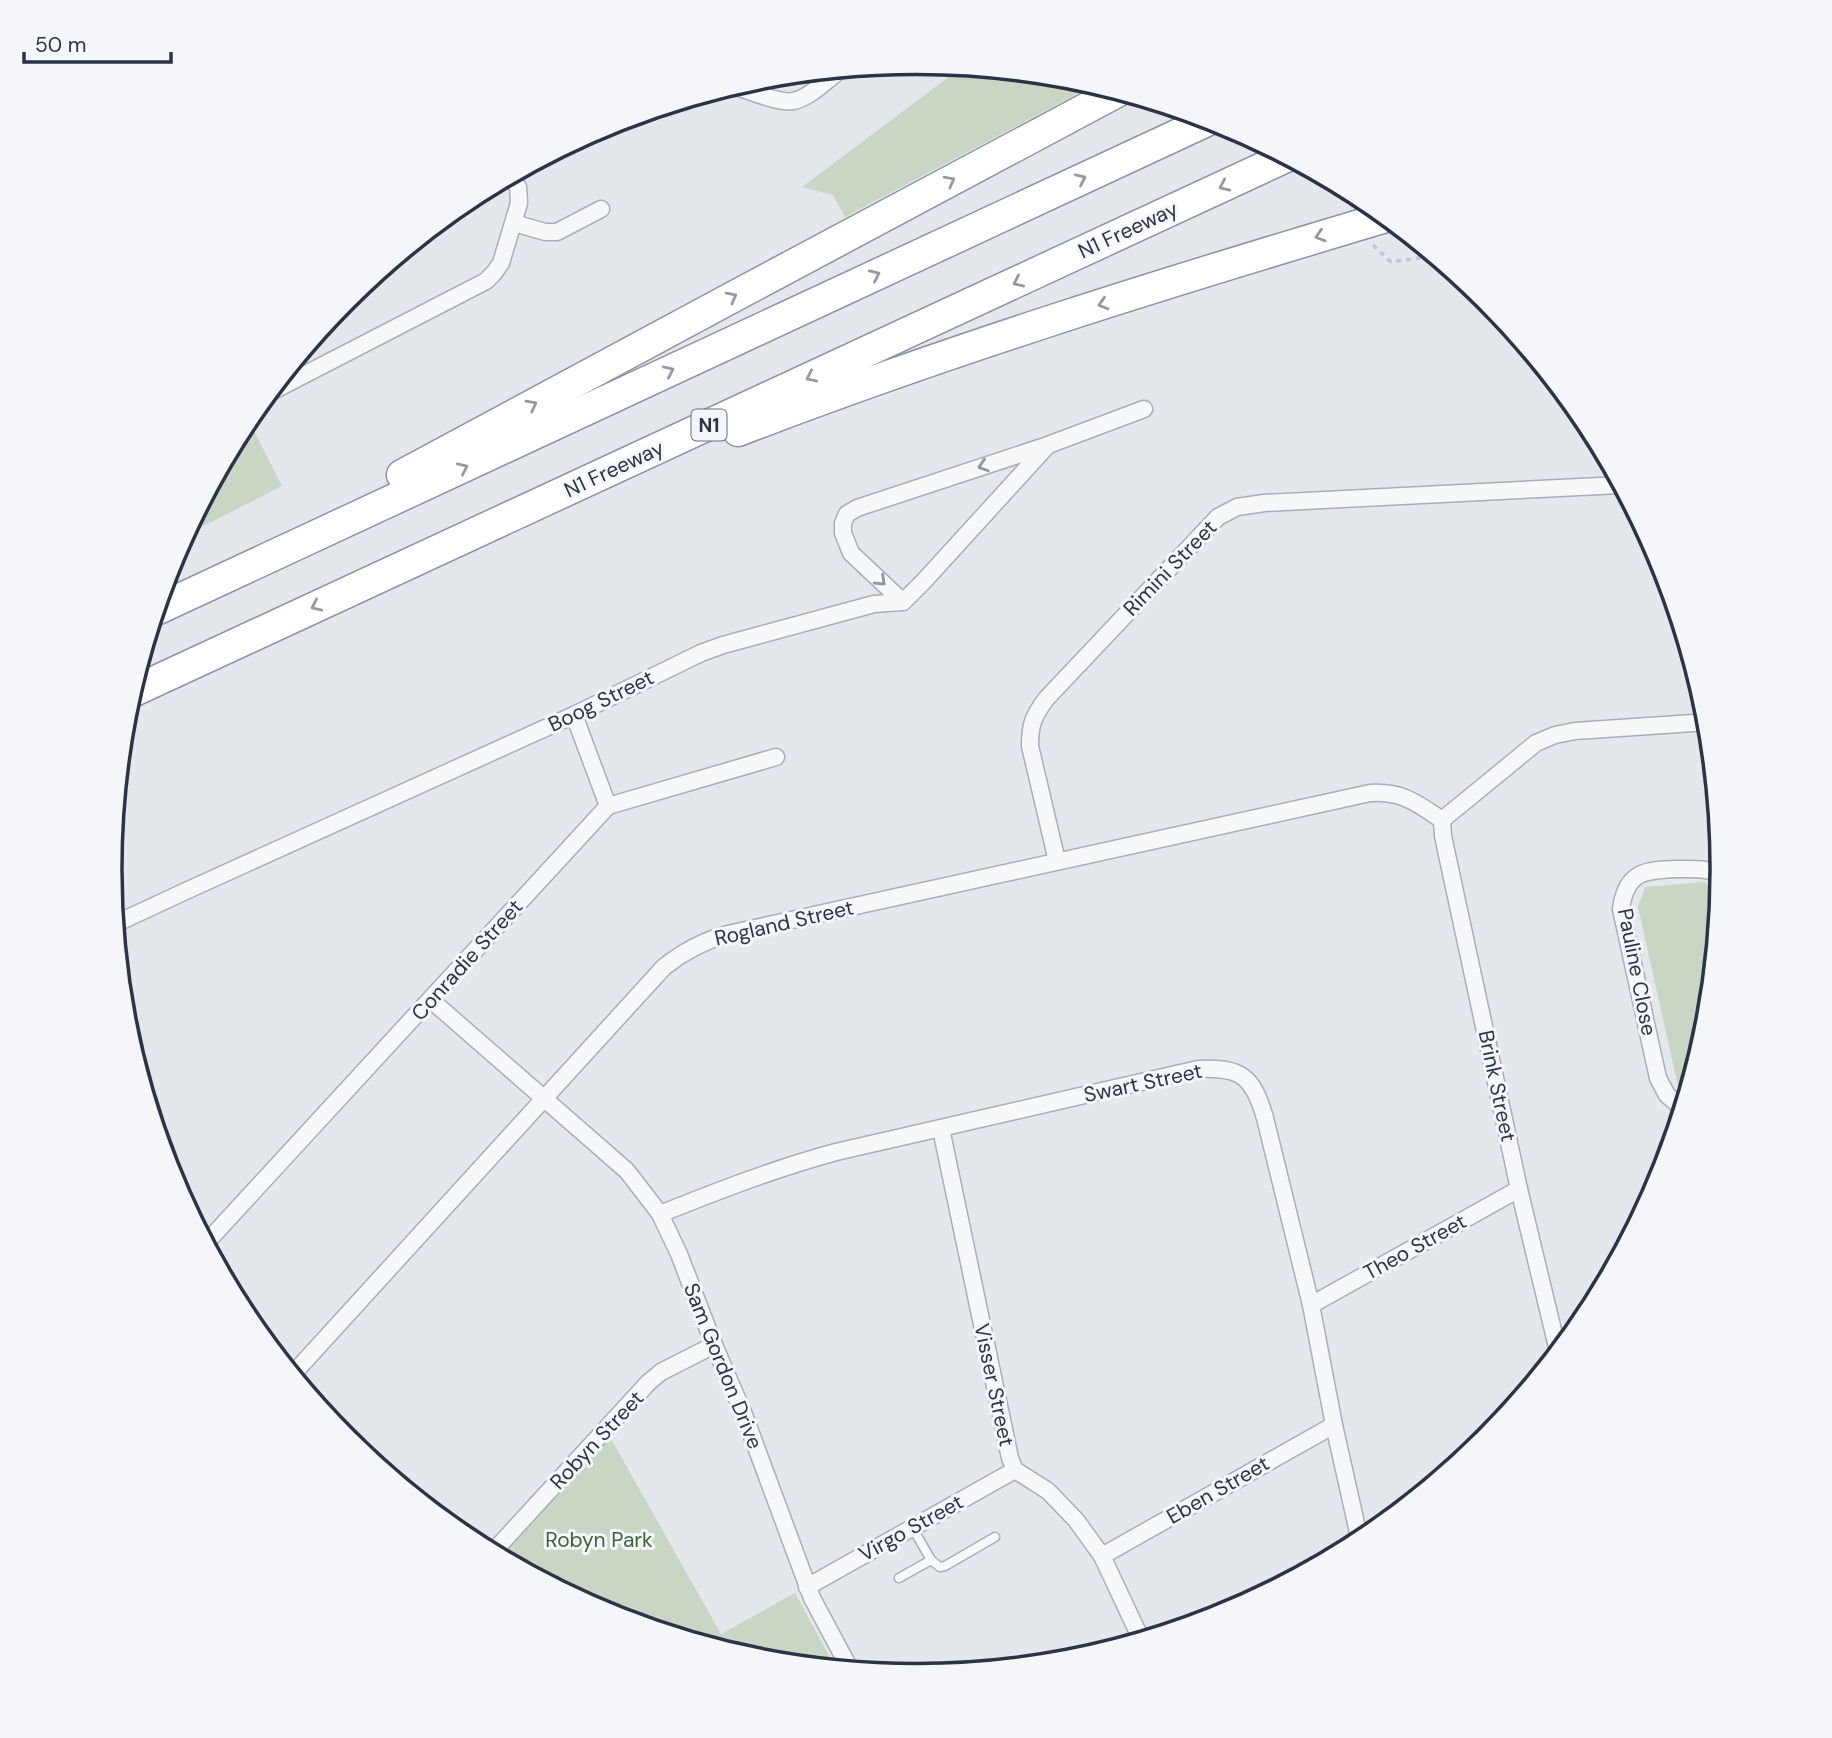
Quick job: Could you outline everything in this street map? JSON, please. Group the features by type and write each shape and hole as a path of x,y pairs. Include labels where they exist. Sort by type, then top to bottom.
{"highway":[{"path":"216,582 370,493 1105,98"},
{"path":"168,605 1195,126"},
{"name":"N1 Freeway","path":"144,686 1276,162"},
{"path":"352,590 548,512 720,438 839,392 1091,307 1373,221"}],"street":[{"path":"755,92 793,101 806,96 826,81"},
{"path":"289,383 486,281 501,263 514,223 520,195 516,184"},
{"path":"514,223 545,232 557,232 601,209"},
{"path":"1048,444 903,602 851,553 843,533 843,523 847,513 857,508 1048,444 1144,408"},
{"name":"Rimini Street","path":"1057,861 1030,746 1030,728 1035,714 1046,699 1218,517 1237,507 1264,503 1610,485"},
{"name":"Boog Street","path":"124,921 723,645 874,604 903,602"},
{"path":"574,716 607,806 776,758"},
{"path":"1442,820 1536,743 1555,735 1575,731 1696,723"},
{"name":"Rogland Street","path":"299,1368 664,967 696,945 728,934 1370,793 1395,793 1408,798 1442,820"},
{"name":"Conradie Street","path":"213,1236 607,806"},
{"name":"Brink Street","path":"1442,820 1519,1189 1555,1339"},
{"name":"Pauline Close","path":"1675,1102 1667,1095 1658,1078 1621,909 1623,895 1628,884 1637,875 1652,870 1710,870"},
{"name":"Sam Gordon Drive","path":"431,1000 627,1171 660,1214 743,1412 807,1587 845,1659"},
{"name":"Swart Street","path":"660,1214 790,1165 1198,1069 1220,1068 1236,1073 1250,1083 1260,1099 1311,1305 1357,1529"},
{"name":"Visser Street","path":"941,1129 1010,1458 1016,1470 1048,1491 1076,1520 1102,1556 1137,1631"},
{"name":"Theo Street","path":"1311,1305 1519,1189"},
{"name":"Robyn Street","path":"500,1544 649,1383 661,1372 714,1345"},
{"name":"Eben Street","path":"1102,1556 1334,1425"},
{"name":"Virgo Street","path":"807,1587 1016,1470"}],"lane":[{"path":"912,1527 931,1560 940,1567 995,1538"},
{"path":"899,1578 931,1560"}],"path":[{"path":"1355,226 1391,262 1422,258"}],"green space":[{"path":"950,76 1020,82 1079,93 845,217 833,195 802,187"},
{"path":"254,431 282,486 199,528"},
{"path":"1705,882 1709,888 1703,973 1679,1089 1638,907 1645,887"},
{"name":"Robyn Park","path":"610,1437 721,1634 795,1593 830,1658 761,1647 661,1621 565,1581 508,1549"}]}
